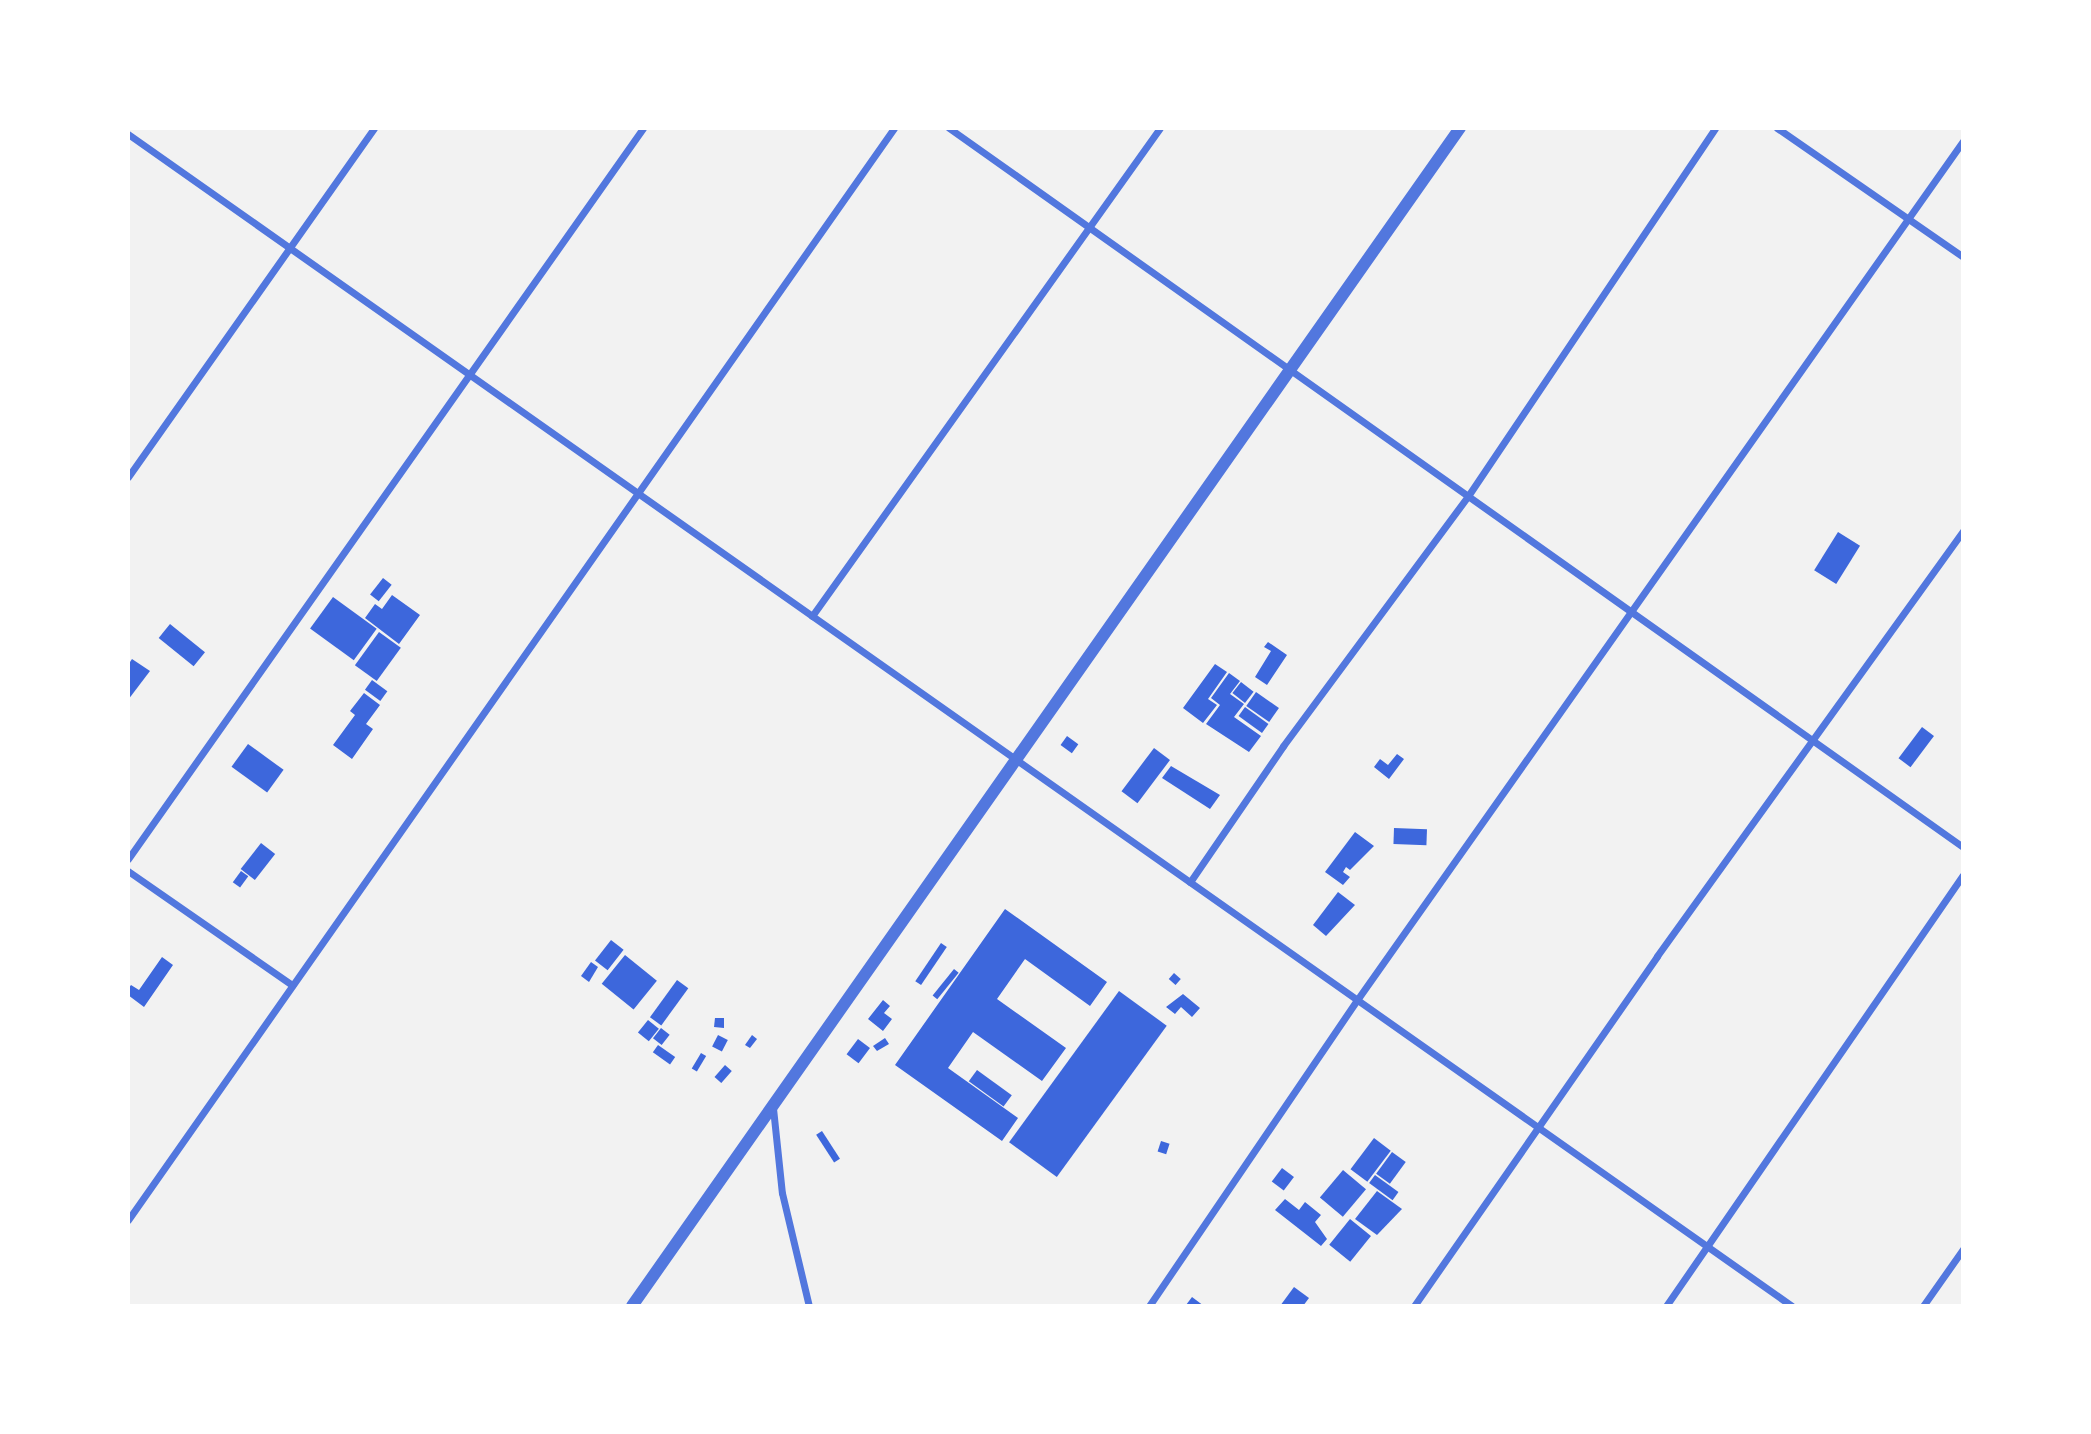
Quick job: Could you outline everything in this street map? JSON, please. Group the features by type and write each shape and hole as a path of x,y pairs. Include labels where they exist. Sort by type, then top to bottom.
{"street":[{"path":"128,477 374,128"},
{"path":"128,859 643,128"},
{"path":"128,1220 894,128"},
{"path":"949,128 1963,847"},
{"path":"812,616 1160,128"},
{"path":"632,1306 1460,128"},
{"path":"1190,882 1283,746 1468,496 1715,128"},
{"path":"1777,128 1963,257"},
{"path":"128,134 1792,1306"},
{"path":"1149,1306 1357,1000 1963,141"},
{"path":"1414,1306 1812,740 1963,531"},
{"path":"128,871 292,985"},
{"path":"1666,1306 1963,875"},
{"path":"772,1106 782,1194 809,1306"},
{"path":"1923,1306 1963,1249"}],"building":[{"path":"1838,532 1860,546 1836,584 1814,570"},
{"path":"383,578 392,585 379,601 370,595"},
{"path":"392,595 420,615 399,644 365,618 375,604 382,609"},
{"path":"333,597 377,629 354,660 310,629"},
{"path":"170,624 205,652 194,666 159,638"},
{"path":"379,632 401,648 377,681 355,665"},
{"path":"1268,642 1287,655 1267,685 1255,677 1271,651 1264,647"},
{"path":"132,659 150,671 128,700 128,665"},
{"path":"1215,664 1227,672 1208,699 1217,705 1203,723 1183,708"},
{"path":"1229,673 1240,681 1230,694 1244,704 1234,717 1261,736 1249,752 1206,724 1220,705 1211,698"},
{"path":"372,680 387,691 380,701 365,690"},
{"path":"1241,682 1254,692 1245,703 1232,693"},
{"path":"1256,692 1279,708 1269,722 1246,706"},
{"path":"364,693 380,705 366,724 373,729 352,759 333,745 355,715 350,711"},
{"path":"1245,707 1268,724 1262,733 1239,716"},
{"path":"1922,727 1934,736 1911,767 1899,758"},
{"path":"1067,736 1078,744 1072,753 1061,745"},
{"path":"248,744 284,770 267,793 232,767"},
{"path":"1154,748 1170,760 1137,803 1122,791"},
{"path":"1397,754 1404,759 1389,779 1374,767 1380,759 1388,765"},
{"path":"1171,766 1220,795 1210,809 1162,778"},
{"path":"1394,828 1427,829 1426,845 1393,844"},
{"path":"1355,832 1374,846 1350,870 1346,867 1343,872 1350,877 1343,885 1325,872"},
{"path":"261,843 275,854 255,880 241,869"},
{"path":"241,871 248,876 240,888 233,882"},
{"path":"1338,892 1355,905 1326,936 1313,925"},
{"path":"1005,909 1107,982 1090,1006 1025,959 997,999 1066,1048 1042,1081 973,1032 948,1068 1018,1118 1002,1141 895,1065"},
{"path":"611,940 624,950 608,970 595,960"},
{"path":"941,943 947,947 921,985 915,981"},
{"path":"625,955 657,981 634,1010 602,984"},
{"path":"162,957 173,965 144,1007 128,995 128,989 131,985 139,990"},
{"path":"591,962 598,967 589,982 581,976"},
{"path":"954,969 959,973 937,999 933,995"},
{"path":"1174,973 1181,979 1176,985 1169,979"},
{"path":"677,980 688,988 661,1025 650,1017"},
{"path":"1119,991 1167,1026 1057,1177 1009,1142"},
{"path":"1183,994 1200,1008 1192,1017 1181,1007 1175,1014 1166,1007"},
{"path":"883,1000 890,1006 884,1013 892,1019 883,1031 868,1019"},
{"path":"715,1018 724,1018 724,1028 714,1027"},
{"path":"648,1020 659,1029 649,1041 638,1032"},
{"path":"661,1028 670,1035 662,1045 653,1038"},
{"path":"718,1035 728,1040 722,1052 712,1047"},
{"path":"752,1035 757,1039 750,1048 745,1045"},
{"path":"885,1038 889,1044 877,1051 873,1046"},
{"path":"858,1039 870,1048 859,1063 847,1054"},
{"path":"658,1045 675,1057 670,1064 653,1052"},
{"path":"701,1053 706,1056 697,1072 692,1068"},
{"path":"725,1065 732,1071 721,1083 715,1077"},
{"path":"977,1070 1012,1095 1004,1107 969,1081"},
{"path":"822,1131 840,1159 834,1162 816,1135"},
{"path":"1374,1138 1391,1151 1367,1182 1351,1169"},
{"path":"1161,1141 1170,1144 1166,1154 1158,1151"},
{"path":"1392,1152 1406,1162 1390,1184 1376,1174"},
{"path":"1282,1168 1294,1177 1284,1191 1272,1182"},
{"path":"1343,1170 1366,1189 1343,1217 1320,1198"},
{"path":"1375,1175 1398,1192 1393,1200 1369,1183"},
{"path":"1377,1191 1402,1209 1377,1235 1355,1219"},
{"path":"1285,1199 1299,1210 1305,1202 1321,1215 1315,1222 1327,1239 1321,1246 1275,1210"},
{"path":"1350,1219 1371,1236 1350,1262 1329,1245"},
{"path":"1294,1287 1309,1298 1303,1306 1280,1306"},
{"path":"1192,1297 1204,1306 1186,1305"}]}
